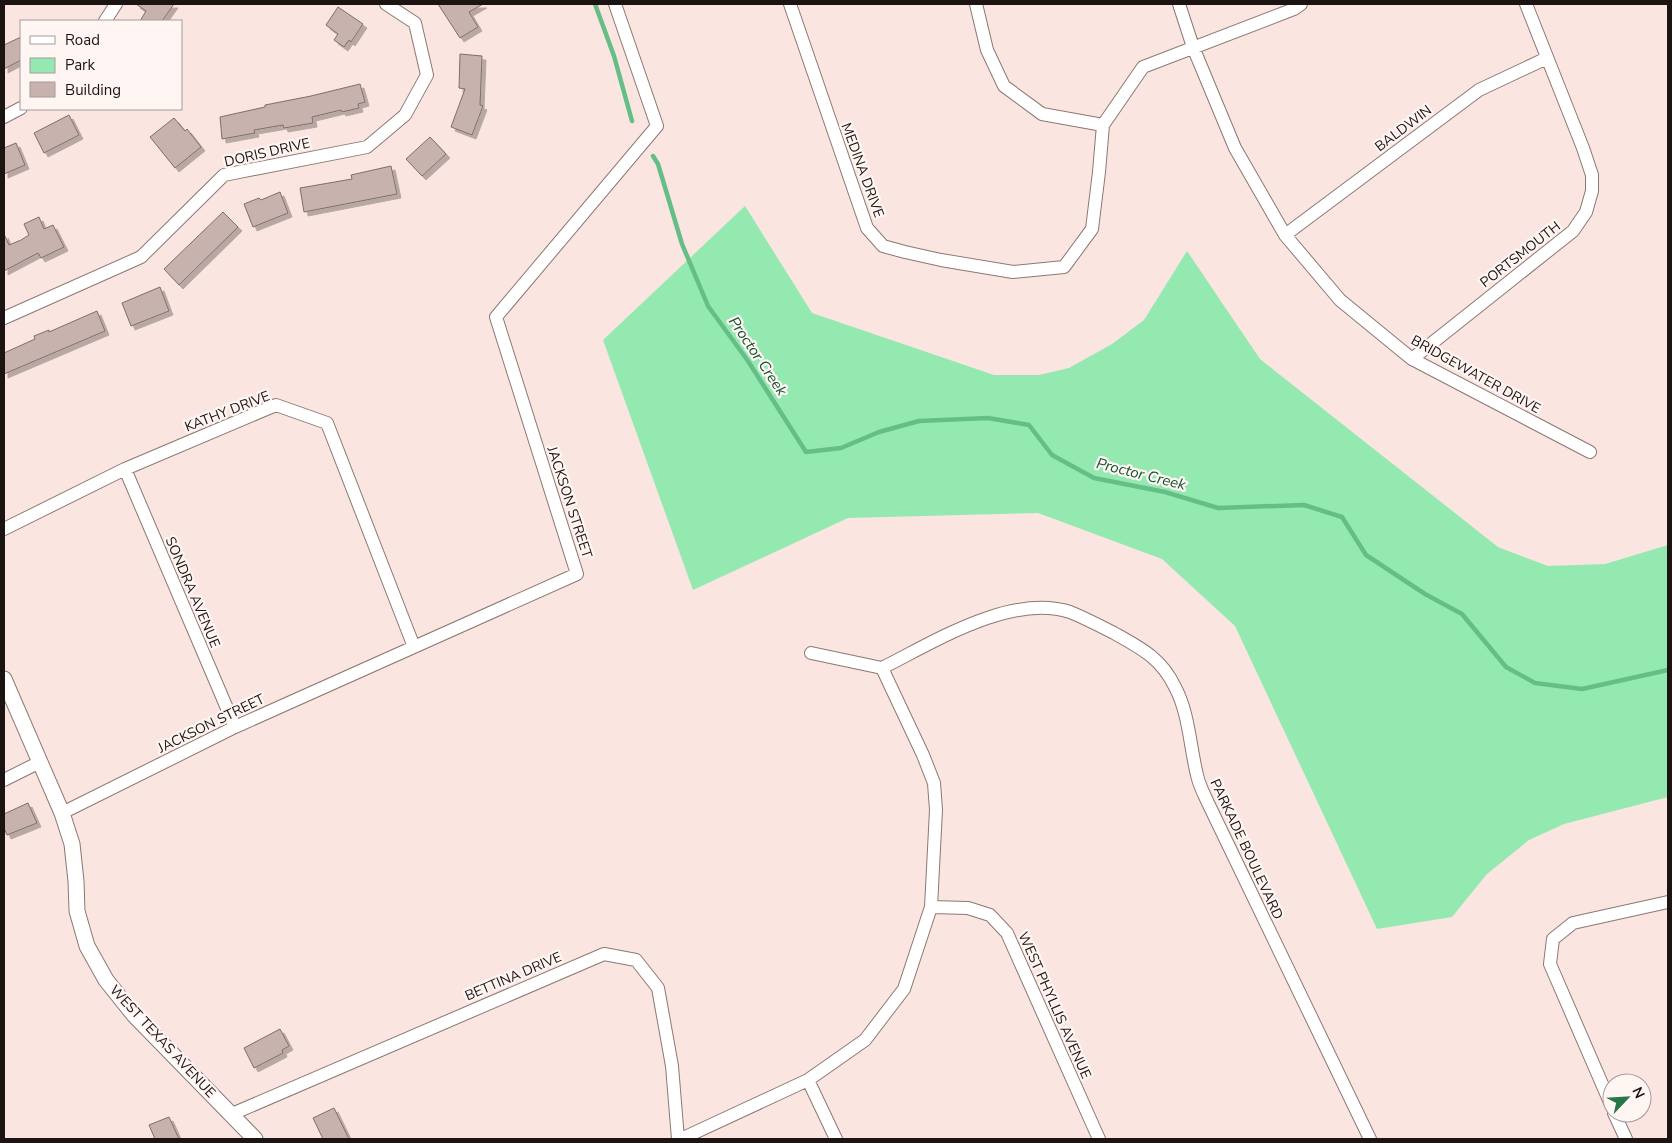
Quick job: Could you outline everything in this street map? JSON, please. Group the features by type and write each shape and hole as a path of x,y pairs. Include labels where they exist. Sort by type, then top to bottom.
{"street":[{"path":"106,20 116,4"},
{"name":"DORIS DRIVE","path":"4,318 141,257 224,175 367,147 405,115 428,75 415,23 386,4"},
{"name":"JACKSON STREET","path":"62,813 234,728 577,574 496,317 657,126 615,4"},
{"name":"MEDINA DRIVE","path":"790,4 853,189 868,228 883,246 941,260 1013,272 1064,267 1092,229 1099,172 1102,125"},
{"path":"976,4 987,50 1004,86 1042,114 1102,125 1143,67 1294,9 1301,4"},
{"name":"BRIDGEWATER DRIVE","path":"1179,4 1193,47 1235,148 1285,235 1340,300 1412,359 1590,452"},
{"name":"PORTSMOUTH","path":"1412,359 1573,231 1586,212 1592,191 1592,176 1583,148 1526,4"},
{"name":"BALDWIN","path":"1285,235 1479,90 1547,58"},
{"path":"4,117 20,109"},
{"name":"KATHY DRIVE","path":"4,529 124,469 276,405 327,423 414,647"},
{"name":"SONDRA AVENUE","path":"124,469 234,728"},
{"name":"PARKADE BOULEVARD","path":"882,668 977,621 1012,611 1040,608 1069,612 1104,628 1145,650 1164,668 1176,688 1183,709 1198,778 1208,803 1370,1139"},
{"path":"679,1139 808,1080 865,1040 904,989 931,907 936,810 934,783 924,755 882,668 811,653"},
{"name":"WEST TEXAS AVENUE","path":"4,679 62,813 72,844 77,911 87,946 106,980 134,1015 255,1139"},
{"path":"4,780 40,762"},
{"path":"1602,1085 1550,964 1554,939 1573,923 1668,902"},
{"name":"WEST PHYLLIS AVENUE","path":"931,907 968,908 990,915 1007,933 1099,1139"},
{"name":"BETTINA DRIVE","path":"232,1114 604,954 636,960 658,988 672,1066 679,1139"},
{"path":"808,1080 836,1139"},
{"path":"1619,1123 1626,1139"}],"green space":[{"path":"745,206 812,313 994,375 1039,375 1069,368 1112,344 1144,320 1187,251 1260,359 1498,547 1548,566 1605,564 1668,545 1668,797 1564,824 1529,840 1487,874 1452,917 1377,929 1235,626 1162,559 1038,513 848,518 693,590 603,340"}],"building":[{"path":"136,4 174,4 163,20 141,20 146,11"},
{"path":"438,4 483,4 469,12 478,27 460,38"},
{"path":"338,7 363,24 351,42 349,40 344,47 334,40 338,34 326,25"},
{"path":"20,37 20,61 4,69 4,45"},
{"path":"460,54 482,56 480,105 483,106 472,135 451,127 465,89 459,88"},
{"path":"360,84 365,102 358,104 359,108 312,117 313,123 284,128 283,125 254,130 255,133 222,139 220,117"},
{"path":"69,115 79,135 44,153 34,133"},
{"path":"174,118 185,131 187,129 201,147 175,168 150,137"},
{"path":"430,137 446,154 422,176 406,159"},
{"path":"16,143 25,165 4,174 4,148"},
{"path":"391,166 397,194 304,212 300,188 352,179 351,175"},
{"path":"280,192 288,213 253,227 244,204 259,198 261,200"},
{"path":"223,212 238,227 179,285 164,269"},
{"path":"39,217 44,229 53,225 64,247 41,258 38,253 4,271 4,234 9,245 21,240 29,235 24,224"},
{"path":"160,287 169,311 131,326 122,303"},
{"path":"97,311 105,331 4,374 4,353 35,339 34,336 49,330 49,332"},
{"path":"28,803 37,823 7,835 4,828 4,814"},
{"path":"280,1029 289,1046 282,1050 283,1053 254,1068 244,1048"},
{"path":"334,1108 349,1139 323,1139 313,1118"},
{"path":"169,1117 179,1139 155,1139 149,1125"}],"waterway":[{"name":"Proctor Creek","path":"595,4 614,56 632,121"},
{"name":"Proctor Creek","path":"653,156 658,164 682,244 708,306 748,361 806,452 841,448 879,432 919,421 988,418 1029,425 1052,455 1094,478 1165,492 1218,508 1304,505 1342,517 1366,555 1425,594 1462,614 1506,667 1535,683 1582,689 1668,670"}]}
